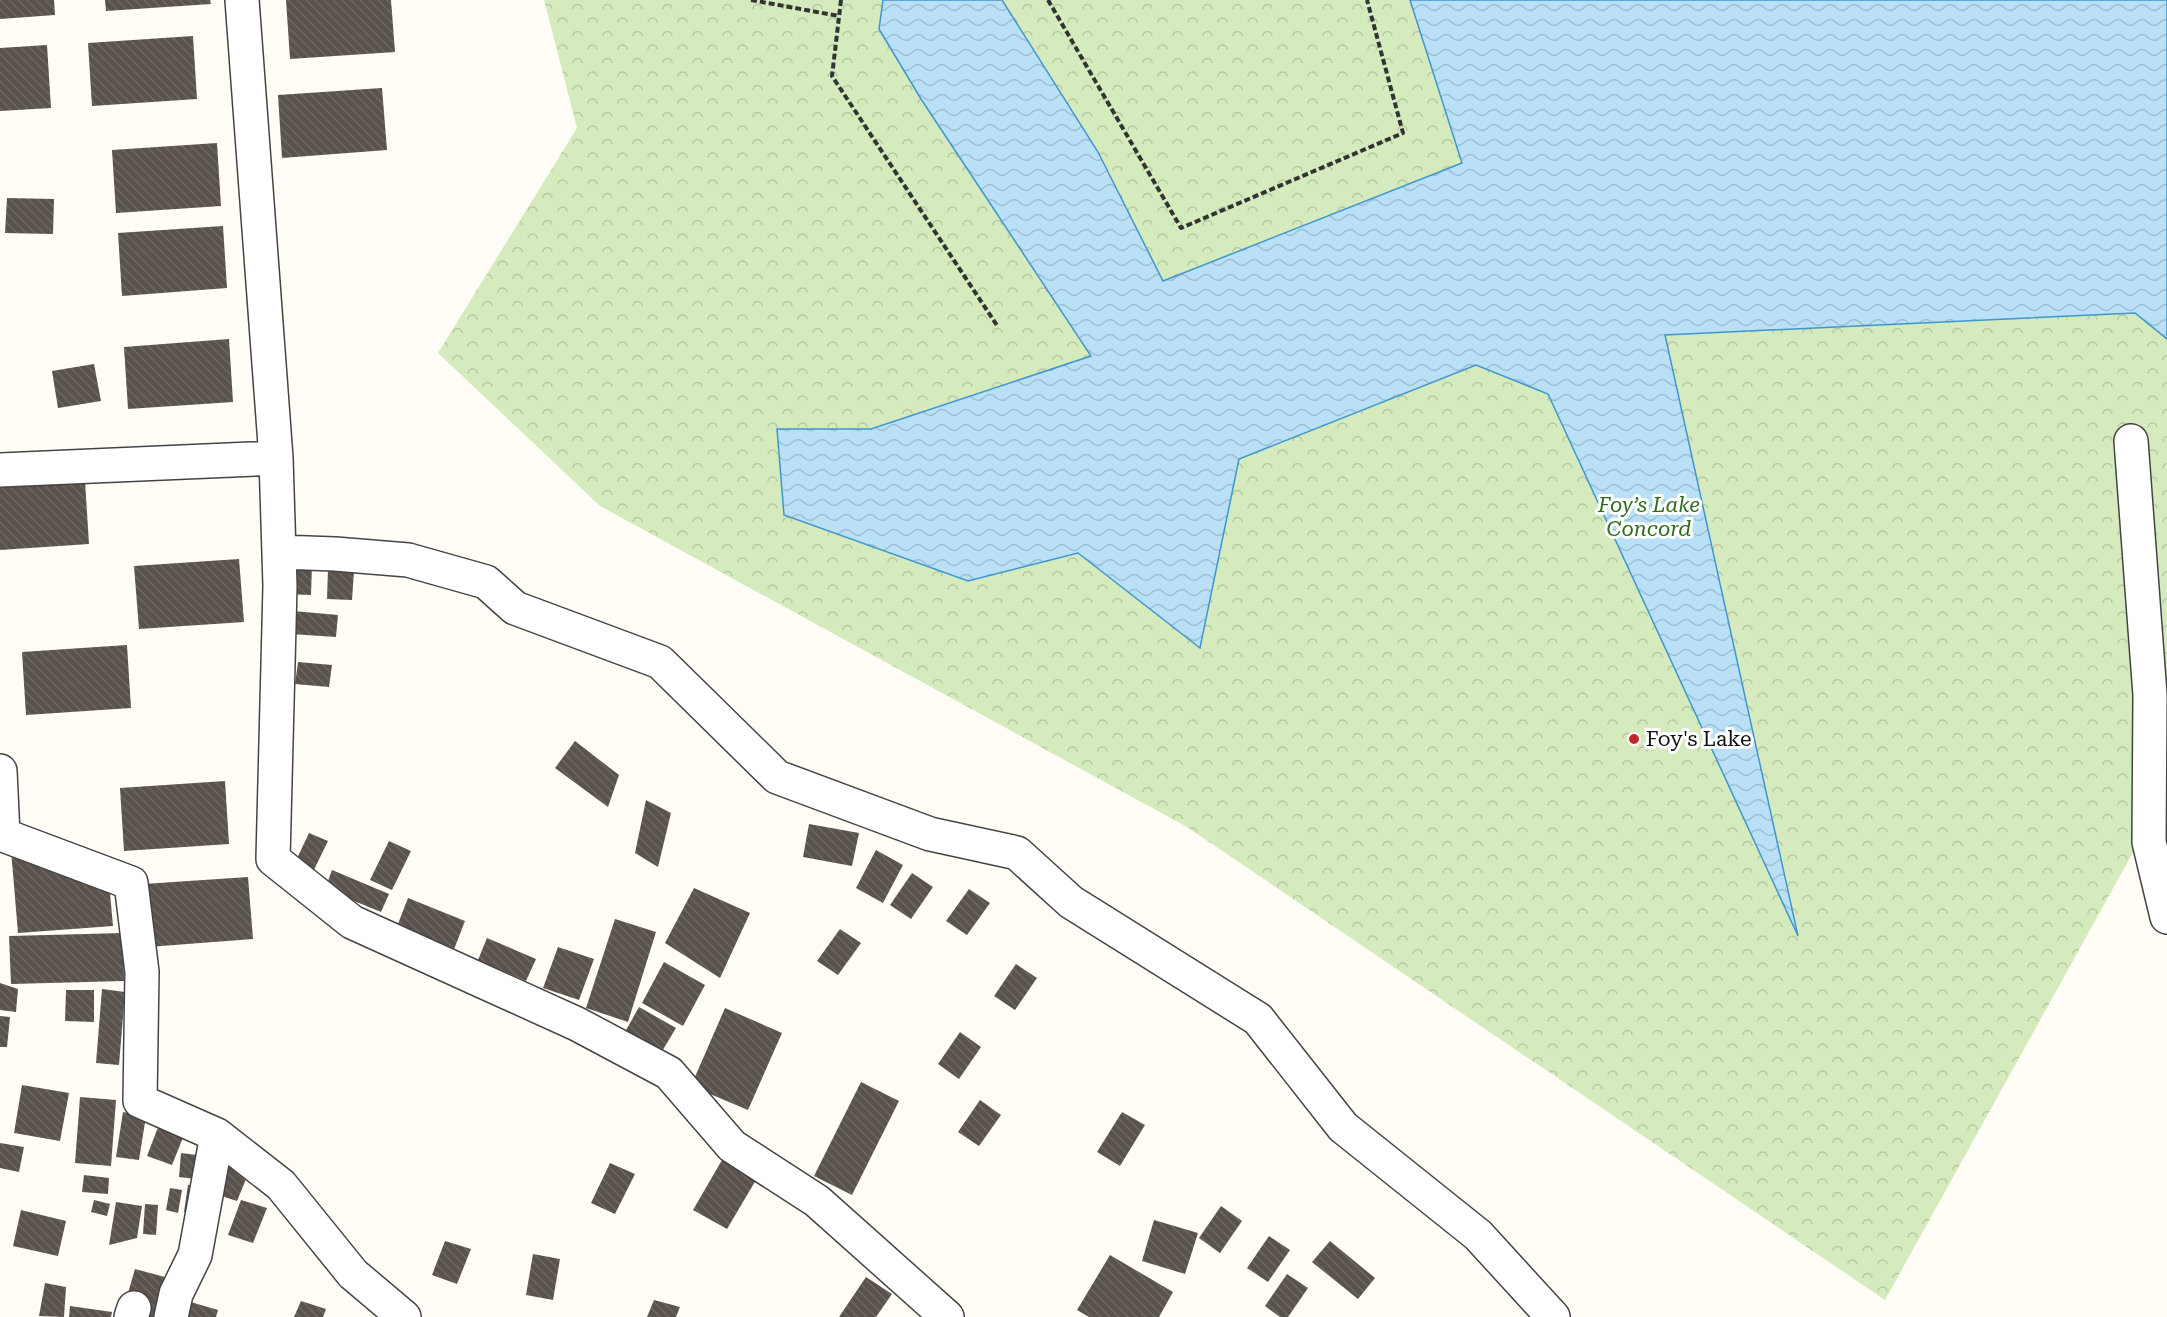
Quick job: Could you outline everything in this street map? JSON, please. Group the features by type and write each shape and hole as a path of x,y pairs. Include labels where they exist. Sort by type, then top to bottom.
{"street":[{"path":"242,0 276,458 280,586 273,859 352,922 577,1024 669,1073 732,1146 817,1201 939,1314"},
{"path":"2131,441 2150,696 2149,842 2167,916"},
{"path":"0,470 276,458"},
{"path":"279,552 408,560 486,582 515,608 660,662 777,777 930,834 1017,854 1071,902 1258,1019 1343,1127 1478,1235 1553,1317"},
{"path":"0,771 2,834 131,883 142,972 140,1101 217,1135 281,1185 353,1274 404,1317"},
{"path":"171,1317 176,1294 195,1255 217,1135"}],"path":[{"path":"751,0 839,16"},
{"path":"841,0 832,76 998,327"},
{"path":"1048,0 1181,228 1403,133 1367,0"}],"green space":[{"name":"Foy’s Lake Concord","path":"544,0 2167,0 2167,791 1885,1300 1187,827 600,506 438,353 577,128"}],"water":[{"name":"Foy's Lake","path":"883,0 1002,0 1098,152 1163,281 1462,163 1410,0 2167,0 2167,339 2135,313 1665,335 1798,936 1548,394 1476,365 1239,459 1200,648 1078,553 968,581 784,515 777,429 871,429 1091,356 921,99 879,29"}],"building":[{"path":"0,0 54,0 55,15 0,19"},
{"path":"105,0 210,0 211,4 106,11"},
{"path":"286,0 391,0 395,52 290,59"},
{"path":"193,36 197,99 92,106 88,43"},
{"path":"47,45 51,108 0,111 0,48"},
{"path":"382,88 387,150 282,158 278,95"},
{"path":"217,143 221,206 116,213 112,150"},
{"path":"7,198 54,199 53,234 5,233"},
{"path":"223,226 227,288 122,296 118,233"},
{"path":"229,339 233,402 128,409 124,347"},
{"path":"94,364 101,401 58,408 52,371"},
{"path":"85,481 89,544 0,550 0,487"},
{"path":"239,559 244,622 139,629 134,566"},
{"path":"286,564 312,565 311,595 285,594"},
{"path":"328,569 354,571 352,600 327,599"},
{"path":"293,611 338,615 336,637 291,634"},
{"path":"127,645 131,708 26,715 22,652"},
{"path":"298,662 332,665 329,687 295,684"},
{"path":"575,741 619,775 608,807 555,768"},
{"path":"225,781 229,844 124,851 120,788"},
{"path":"646,800 671,813 658,867 635,853"},
{"path":"809,824 859,833 852,866 803,857"},
{"path":"309,833 328,841 309,880 291,871"},
{"path":"389,841 411,851 392,890 370,880"},
{"path":"11,850 109,882 113,926 18,933"},
{"path":"876,850 903,865 883,903 856,888"},
{"path":"332,870 389,894 381,912 325,889"},
{"path":"912,873 933,887 911,919 890,905"},
{"path":"248,877 253,939 148,947 144,884"},
{"path":"694,888 750,913 720,978 665,943"},
{"path":"969,889 990,903 967,935 946,921"},
{"path":"408,898 465,921 453,952 396,929"},
{"path":"615,919 656,932 628,1022 586,1008"},
{"path":"840,929 861,943 838,975 817,961"},
{"path":"123,933 124,981 11,984 9,936"},
{"path":"487,938 536,959 526,981 478,960"},
{"path":"558,947 594,959 579,1000 543,988"},
{"path":"664,962 705,985 683,1026 642,1003"},
{"path":"1016,964 1037,978 1015,1010 994,996"},
{"path":"0,983 18,989 16,1012 0,1010"},
{"path":"102,989 125,992 119,1065 96,1063"},
{"path":"66,990 94,990 94,1022 65,1021"},
{"path":"639,1007 676,1028 661,1053 625,1032"},
{"path":"725,1008 782,1033 748,1110 691,1086"},
{"path":"0,1016 10,1017 7,1047 0,1047"},
{"path":"960,1032 981,1047 959,1079 938,1064"},
{"path":"861,1082 899,1101 852,1195 814,1176"},
{"path":"22,1085 69,1093 60,1141 14,1133"},
{"path":"80,1097 116,1100 111,1166 75,1163"},
{"path":"980,1100 1001,1115 979,1146 958,1132"},
{"path":"123,1112 146,1116 139,1160 116,1157"},
{"path":"1122,1112 1145,1125 1120,1166 1097,1152"},
{"path":"160,1122 186,1130 172,1165 147,1156"},
{"path":"0,1143 24,1147 19,1172 0,1168"},
{"path":"181,1153 197,1155 195,1179 179,1177"},
{"path":"225,1159 251,1167 237,1201 212,1193"},
{"path":"722,1160 756,1180 727,1229 693,1210"},
{"path":"610,1163 635,1174 615,1214 591,1203"},
{"path":"84,1175 109,1178 108,1194 82,1192"},
{"path":"188,1185 198,1186 194,1214 184,1212"},
{"path":"170,1188 182,1190 178,1213 166,1210"},
{"path":"94,1200 110,1204 107,1216 91,1212"},
{"path":"241,1200 267,1208 253,1243 228,1235"},
{"path":"116,1202 142,1206 137,1238 109,1245"},
{"path":"145,1204 158,1205 156,1235 143,1234"},
{"path":"1221,1206 1242,1221 1220,1253 1199,1238"},
{"path":"21,1210 66,1221 58,1256 13,1246"},
{"path":"1154,1220 1198,1233 1185,1274 1142,1261"},
{"path":"1269,1236 1290,1250 1268,1282 1247,1268"},
{"path":"445,1241 471,1249 457,1284 432,1275"},
{"path":"1330,1241 1375,1278 1358,1299 1312,1262"},
{"path":"533,1254 560,1259 553,1300 526,1295"},
{"path":"1110,1255 1173,1292 1159,1317 1089,1317 1077,1310"},
{"path":"135,1269 176,1280 165,1317 121,1317"},
{"path":"1287,1274 1308,1288 1288,1317 1280,1317 1265,1306"},
{"path":"866,1277 892,1294 876,1317 839,1317"},
{"path":"45,1283 66,1287 64,1317 39,1316"},
{"path":"177,1298 218,1310 216,1317 171,1317"},
{"path":"654,1300 680,1307 676,1317 647,1317"},
{"path":"301,1301 326,1309 323,1317 294,1317"},
{"path":"70,1306 112,1312 111,1317 69,1317"}],"place":[{"name":"Foy's Lake","path":"1634,739"}]}
